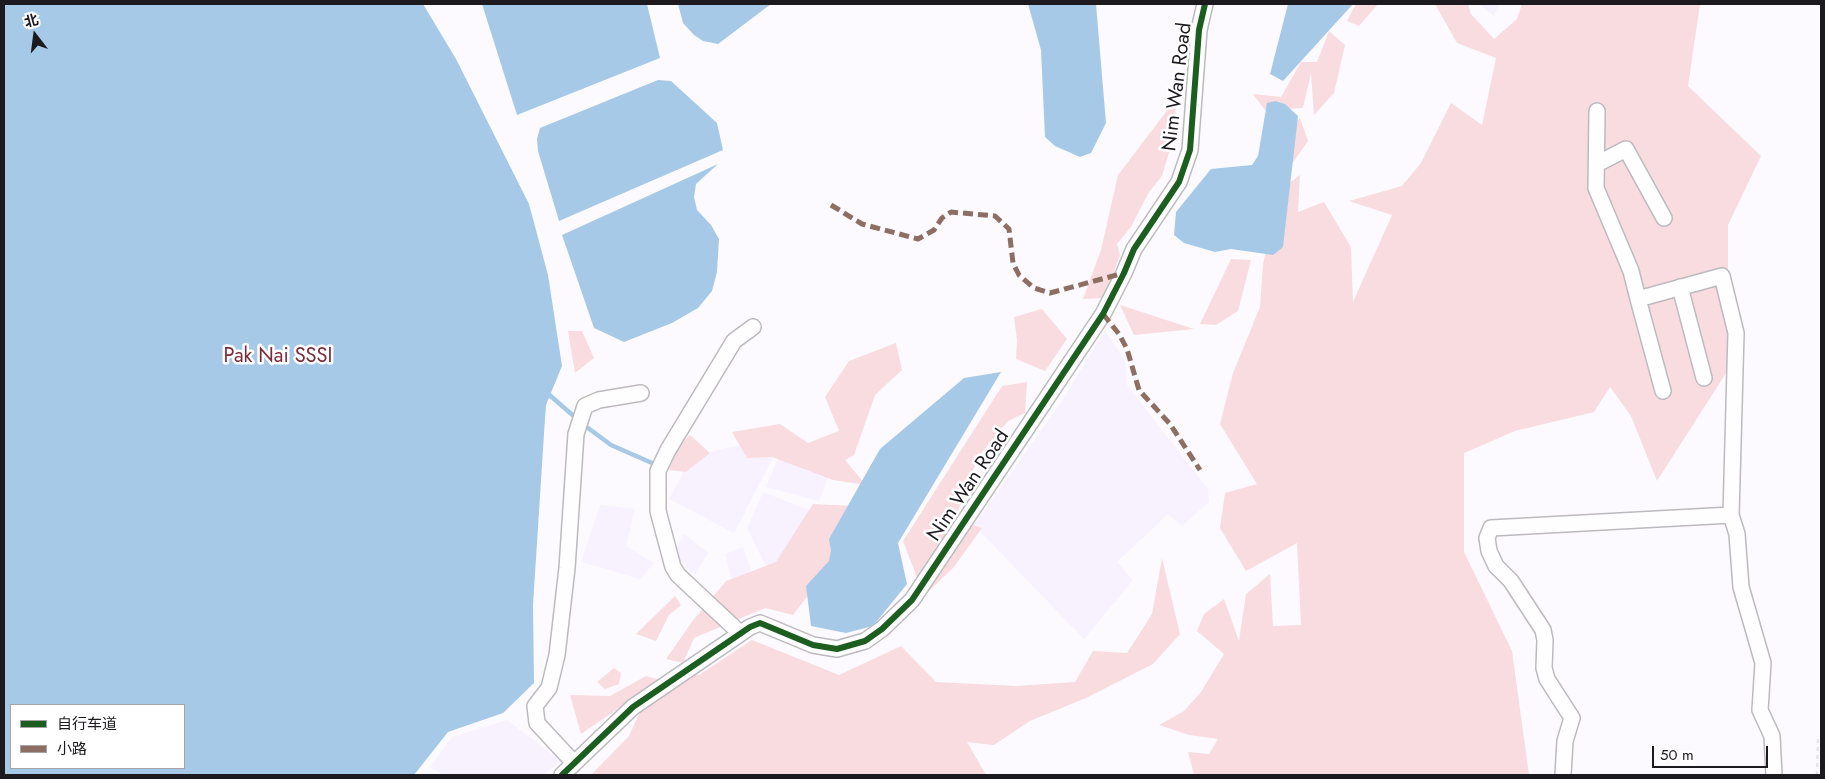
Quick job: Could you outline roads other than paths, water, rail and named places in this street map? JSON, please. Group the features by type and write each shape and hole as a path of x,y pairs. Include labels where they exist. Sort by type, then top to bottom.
{"street":[{"name":"Nim Wan Road","path":"562,775 633,707 740,634 760,623 813,645 837,649 865,641 882,630 912,600 1103,314 1134,249 1179,182 1190,150 1199,30 1205,4"},
{"path":"1597,111 1596,188 1631,271 1664,391"},
{"path":"1597,164 1626,149 1664,218"},
{"path":"1638,299 1722,276 1736,333 1731,515 1737,534 1741,587 1764,664 1760,710 1772,736 1774,775"},
{"path":"1680,287 1704,378"},
{"path":"740,634 678,575 673,567 658,511 658,471 668,450 734,341 753,327"},
{"path":"574,763 537,723 535,706 549,688 557,655 567,568 576,434 585,406 599,400 641,393"},
{"path":"1563,775 1566,741 1572,718 1546,679 1543,630 1512,581 1496,566 1489,552 1487,538 1491,528 1731,515"}],"water":[{"name":"Pak Nai SSSI","path":"4,4 423,4 456,59 529,204 548,275 562,366 546,405 533,605 534,683 503,713 448,732 414,775 4,775"},
{"path":"482,4 647,4 660,58 517,115"},
{"path":"678,4 771,4 718,44 703,41 694,35 683,23"},
{"path":"1028,4 1096,4 1106,123 1091,153 1080,157 1055,146 1045,137 1041,50"},
{"path":"1288,4 1353,4 1283,81 1270,74"},
{"path":"658,80 671,81 717,123 723,150 559,221 538,151 537,139 540,128"},
{"path":"1275,101 1285,104 1298,116 1283,247 1273,255 1231,249 1215,252 1184,243 1174,235 1176,212 1211,169 1252,165 1258,156 1267,103"},
{"path":"718,164 696,184 694,197 697,210 711,225 719,239 717,272 712,291 698,308 672,323 624,342 594,328 562,235"},
{"path":"1001,372 898,543 907,584 873,626 846,633 811,626 806,586 829,561 831,550 829,539 880,449 964,378"}],"waterway":[{"path":"546,392 584,425 611,445 652,463"}]}
